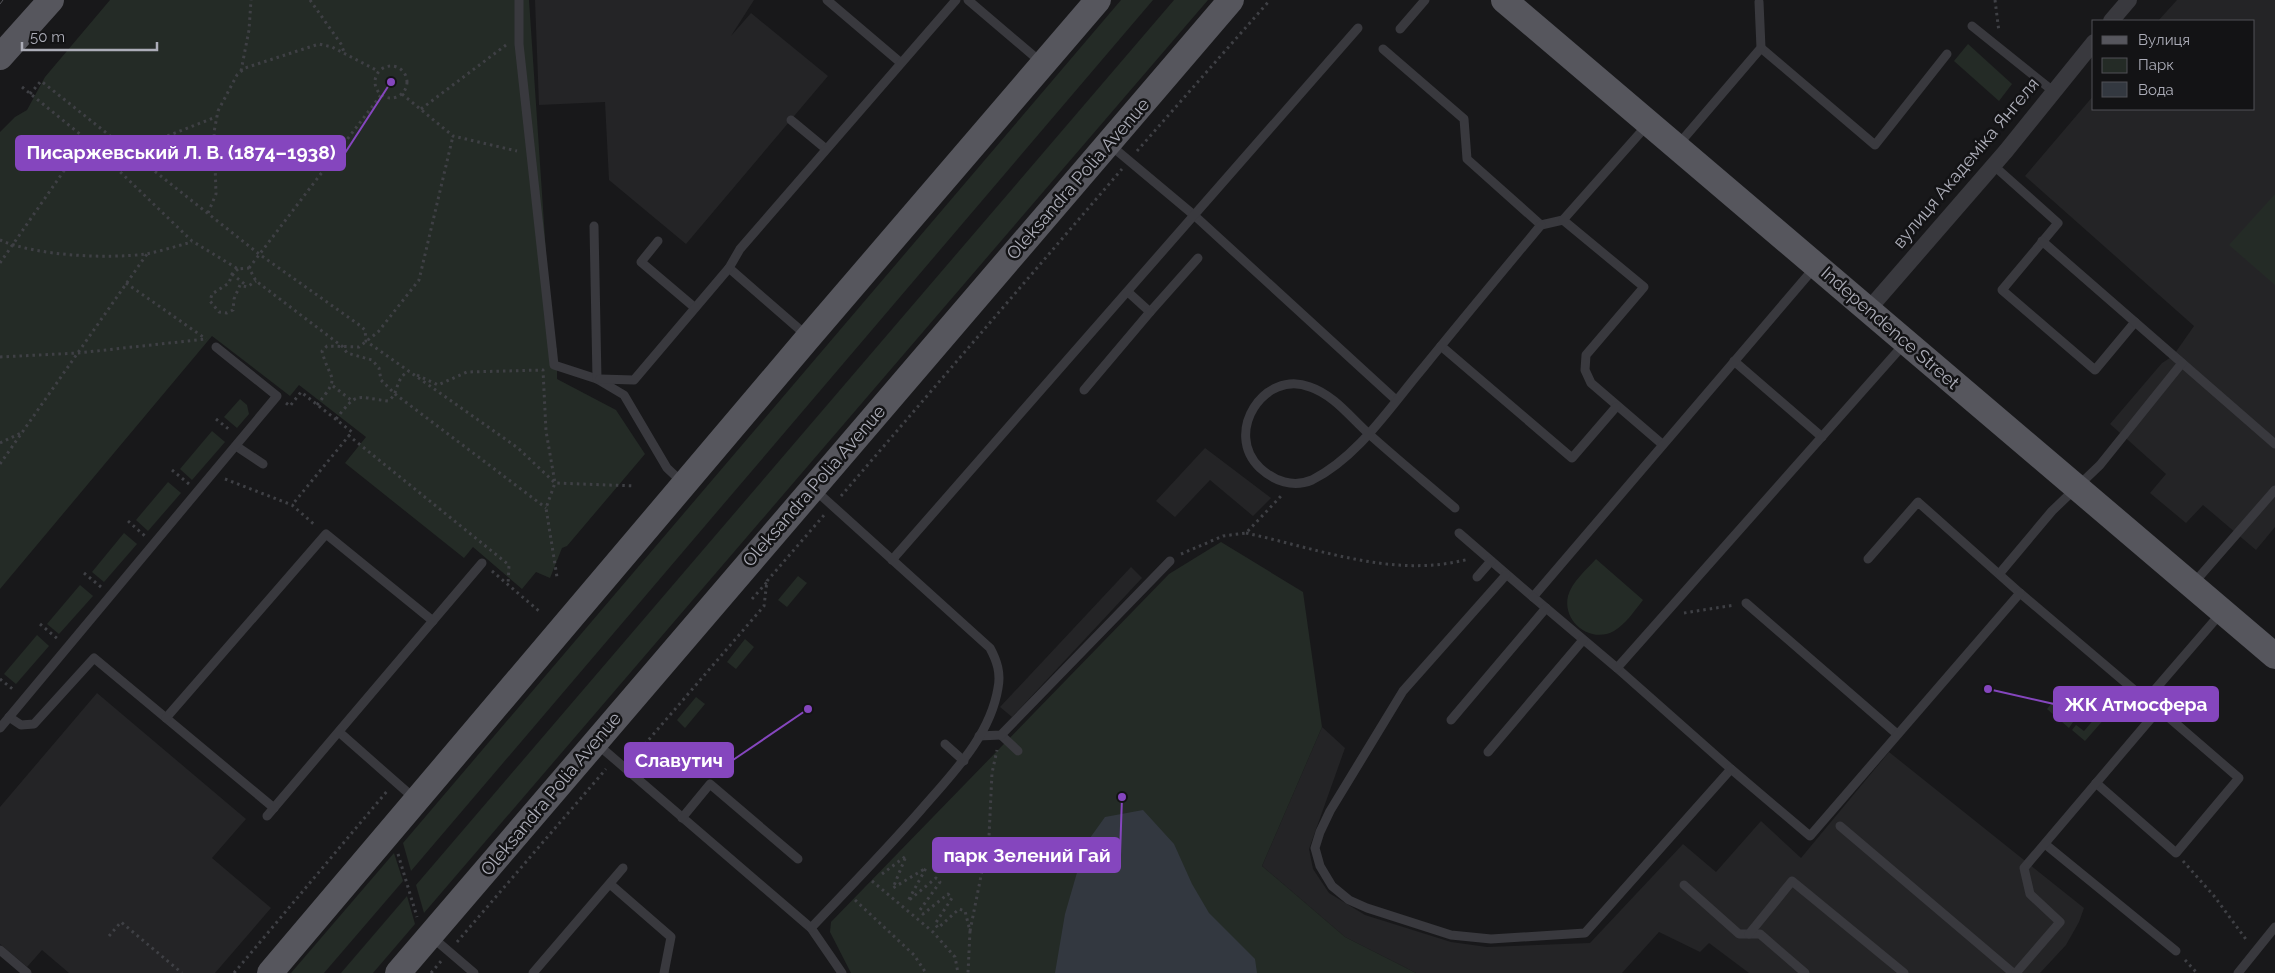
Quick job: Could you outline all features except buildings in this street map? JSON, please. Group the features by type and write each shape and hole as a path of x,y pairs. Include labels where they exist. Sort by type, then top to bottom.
{"main road":[{"path":"0,57 51,0"},
{"path":"270,973 808,338 1098,0"},
{"name":"Oleksandra Polia Avenue","path":"398,973 433,937 595,742 1231,0"},
{"name":"Independence Street","path":"1504,0 2275,656"}],"street":[{"path":"2112,20 2129,0"},
{"name":"вулиця Академіка Янгеля","path":"1868,310 1993,165 2092,44"}],"lane":[{"path":"518,0 519,35 554,365 597,379 624,395 667,468 684,484"},
{"path":"827,0 901,62"},
{"path":"597,379 634,380 729,268 740,249 956,0"},
{"path":"968,0 1044,65"},
{"path":"1400,29 1426,0"},
{"path":"1676,147 1761,48 1759,2"},
{"path":"1972,26 2053,91"},
{"path":"892,560 1358,28"},
{"path":"1761,48 1875,145 1947,54"},
{"path":"1382,49 1464,119 1467,159 1541,225"},
{"path":"791,120 826,150"},
{"path":"1455,508 1368,434 1332,399 1311,387 1294,382 1280,384 1263,397 1252,410 1245,426 1245,438 1250,454 1259,467 1273,478 1291,485 1308,482 1328,472 1368,434 1541,225 1563,220 1648,124"},
{"path":"1108,143 1195,216 1396,400"},
{"path":"1993,165 2058,223 2002,290 2095,370 2135,322"},
{"path":"1563,220 1644,288 1586,354 1585,370 1591,383 1616,407 1662,444"},
{"path":"594,226 597,379"},
{"path":"658,241 641,262 694,307"},
{"path":"2042,241 2275,444"},
{"path":"1084,390 1198,258"},
{"path":"1533,597 1662,444 1817,266"},
{"path":"729,268 808,338"},
{"path":"1128,292 1150,312"},
{"path":"1617,668 1906,342"},
{"path":"0,728 277,396 216,346"},
{"path":"1441,346 1572,458 1616,407"},
{"path":"1734,361 1822,436"},
{"path":"2000,574 2041,524 2076,486 2100,464 2182,362"},
{"path":"239,443 263,464"},
{"path":"811,928 872,865 964,760 990,715 997,693 999,672 996,659 990,648 813,488"},
{"path":"2192,585 2275,490"},
{"path":"1868,559 1918,502 2020,594 2239,778 2176,854 2096,783"},
{"path":"1459,533 1810,836 2020,594"},
{"path":"166,718 326,534 434,620"},
{"path":"1001,736 1170,561"},
{"path":"1477,577 1491,561"},
{"path":"268,816 482,563"},
{"path":"1506,575 1403,691 1330,811 1315,848 1320,866 1332,886 1349,900 1366,908 1451,934 1491,939 1585,933 1731,769"},
{"path":"1746,603 1897,734"},
{"path":"1451,720 1546,608"},
{"path":"2146,700 2223,611"},
{"path":"1488,752 1583,640"},
{"path":"9,717 21,726 34,724 94,658 274,808"},
{"path":"1840,826 2014,973 2060,922 2030,894 2024,868 2159,709"},
{"path":"338,732 417,800"},
{"path":"979,736 1001,736 1018,751"},
{"path":"595,742 811,928 837,971"},
{"path":"944,744 964,760"},
{"path":"682,818 710,784 798,859"},
{"path":"2045,844 2176,951"},
{"path":"533,973 623,868"},
{"path":"1749,934 1792,881 1904,973"},
{"path":"610,884 671,937 664,973"},
{"path":"1684,885 1739,934 1760,934 1805,973"},
{"path":"2238,973 2275,927"},
{"path":"433,937 474,973"},
{"path":"0,950 27,973"}],"path":[{"path":"241,72 249,30 251,0"},
{"path":"310,0 341,44 344,52"},
{"path":"752,598 1270,0"},
{"path":"1994,0 2002,50"},
{"path":"421,109 519,35"},
{"path":"208,213 216,194 214,132 216,117 225,96 245,68 319,44 344,52 378,71"},
{"path":"388,66 402,73 408,80 402,94 394,98 382,94 375,83 378,71 388,66"},
{"path":"30,94 42,81 259,254 358,324 365,330 366,341 518,448 555,483 635,486"},
{"path":"22,87 86,139 192,242 238,268 249,268"},
{"path":"249,268 382,94"},
{"path":"402,94 453,136 532,155"},
{"path":"132,152 144,145 216,117"},
{"path":"317,405 333,386 332,375 326,367 322,351 327,346 359,347 378,332 419,280 453,136"},
{"path":"0,263 86,139"},
{"path":"0,240 12,245 77,254 146,254 192,242"},
{"path":"0,464 146,254"},
{"path":"238,268 232,274 229,283 212,294 210,301 219,312 226,313 233,310 240,285 247,287"},
{"path":"249,268 256,280 343,347 347,353 354,356 364,356 372,360 379,368 381,380 395,394 546,508"},
{"path":"232,274 247,287"},
{"path":"247,287 256,280"},
{"path":"0,357 78,353 206,339 126,283"},
{"path":"408,371 438,384 467,372 543,370 552,373"},
{"path":"543,370 546,431 555,483 546,508 557,578"},
{"path":"336,419 351,400 362,397 388,401 395,394 398,380 408,371"},
{"path":"333,386 351,400"},
{"path":"285,402 290,406 301,392 352,432 292,506"},
{"path":"216,419 239,443"},
{"path":"0,443 23,432"},
{"path":"348,436 509,565 508,585"},
{"path":"172,470 198,492"},
{"path":"222,478 292,506 326,534"},
{"path":"1246,533 1291,485"},
{"path":"128,521 154,544"},
{"path":"1170,561 1184,552 1223,536 1246,533 1326,554 1415,567 1451,564 1484,555"},
{"path":"482,563 539,612"},
{"path":"84,572 111,596"},
{"path":"433,937 614,760 645,744 764,606 767,581"},
{"path":"1663,616 1746,603"},
{"path":"40,624 67,648"},
{"path":"0,679 24,699"},
{"path":"968,973 970,931 989,836 992,773 1001,736"},
{"path":"234,973 395,782"},
{"path":"364,818 396,846 433,937 431,973"},
{"path":"2176,854 2214,896 2252,946"},
{"path":"872,865 882,874 906,856 893,888 926,868 908,901 936,878 940,882 920,910 923,914 948,894 952,898 935,924 938,928 959,909 965,911 970,931"},
{"path":"873,882 933,932 955,957 958,973"},
{"path":"863,906 914,955 926,973"},
{"path":"109,936 121,922 182,973"},
{"path":"2176,951 2197,973"}],"shaded area":[{"path":"535,0 754,0 731,36 751,13 828,76 686,244 609,180 605,102 539,105"},
{"path":"2177,0 2275,0 2275,527 2256,550 2203,505 2186,523 2150,493 2166,474 2110,424 2162,363 2173,356 2194,326 2025,176 2092,97 2092,110 2255,110 2255,20 2159,20"},
{"path":"1205,448 1271,498 1253,516 1210,480 1175,517 1156,501"},
{"path":"1131,567 1142,578 1012,717 1000,707"},
{"path":"97,693 246,819 212,858 271,908 215,973 69,973 42,950 27,967 0,944 0,807"},
{"path":"1322,727 1345,748 1309,849 1313,869 1329,893 1365,915 1451,942 1487,947 1590,943 1683,844 1716,872 1761,821 1801,858 1889,752 2084,908 2079,922 2066,945 2040,973 1749,973 1709,943 1700,952 1659,932 1622,973 1416,973 1345,937 1262,866"}],"green space":[{"path":"110,0 529,0 552,342 557,349 557,379 616,410 645,454 567,546 562,548 550,578 536,572 522,589 473,547 464,558 345,463 366,437 299,385 290,396 212,336 0,589 0,132 15,117 27,110 45,77"},
{"path":"1121,0 1153,0 411,871 403,843"},
{"path":"1174,0 1208,0 424,913 416,885"},
{"path":"1968,44 2012,84 1999,101 1954,61"},
{"path":"2275,194 2275,285 2229,245"},
{"path":"240,399 247,405 249,414 237,428 224,417"},
{"path":"212,431 225,442 192,480 180,469"},
{"path":"168,482 181,493 148,531 136,520"},
{"path":"124,533 137,544 104,582 92,572"},
{"path":"1221,542 1303,592 1322,727 1262,866 1345,937 1416,973 851,973 830,932 831,922 1169,574"},
{"path":"1596,559 1643,600 1630,617 1614,631 1596,635 1580,628 1574,622 1567,606 1568,596 1573,586"},
{"path":"798,576 807,583 787,607 778,600"},
{"path":"80,585 93,596 59,634 47,624"},
{"path":"37,635 49,646 16,684 4,674"},
{"path":"745,639 754,647 736,669 727,662"},
{"path":"2077,695 2087,704 2085,707 2077,700 2065,715 2073,722 2069,728 2047,709 2056,698"},
{"path":"696,697 705,704 685,728 677,720"},
{"path":"2091,707 2096,711 2113,709 2085,741 2072,730 2076,725 2084,731 2096,717 2088,710"},
{"path":"394,853 403,881 324,973 291,973"},
{"path":"407,896 415,924 373,973 341,973"}],"water":[{"path":"1143,810 1174,844 1192,884 1209,913 1255,959 1257,973 1055,973 1065,914 1085,845 1105,817"}],"tram line":[{"path":"0,4 3,0"}],"place":[{"name":"Писаржевський Л. В. (1874–1938)","path":"391,82"},
{"name":"ЖК Атмосфера","path":"1988,689"},
{"name":"Славутич","path":"808,709"},
{"name":"парк Зелений Гай","path":"1122,797"}]}
